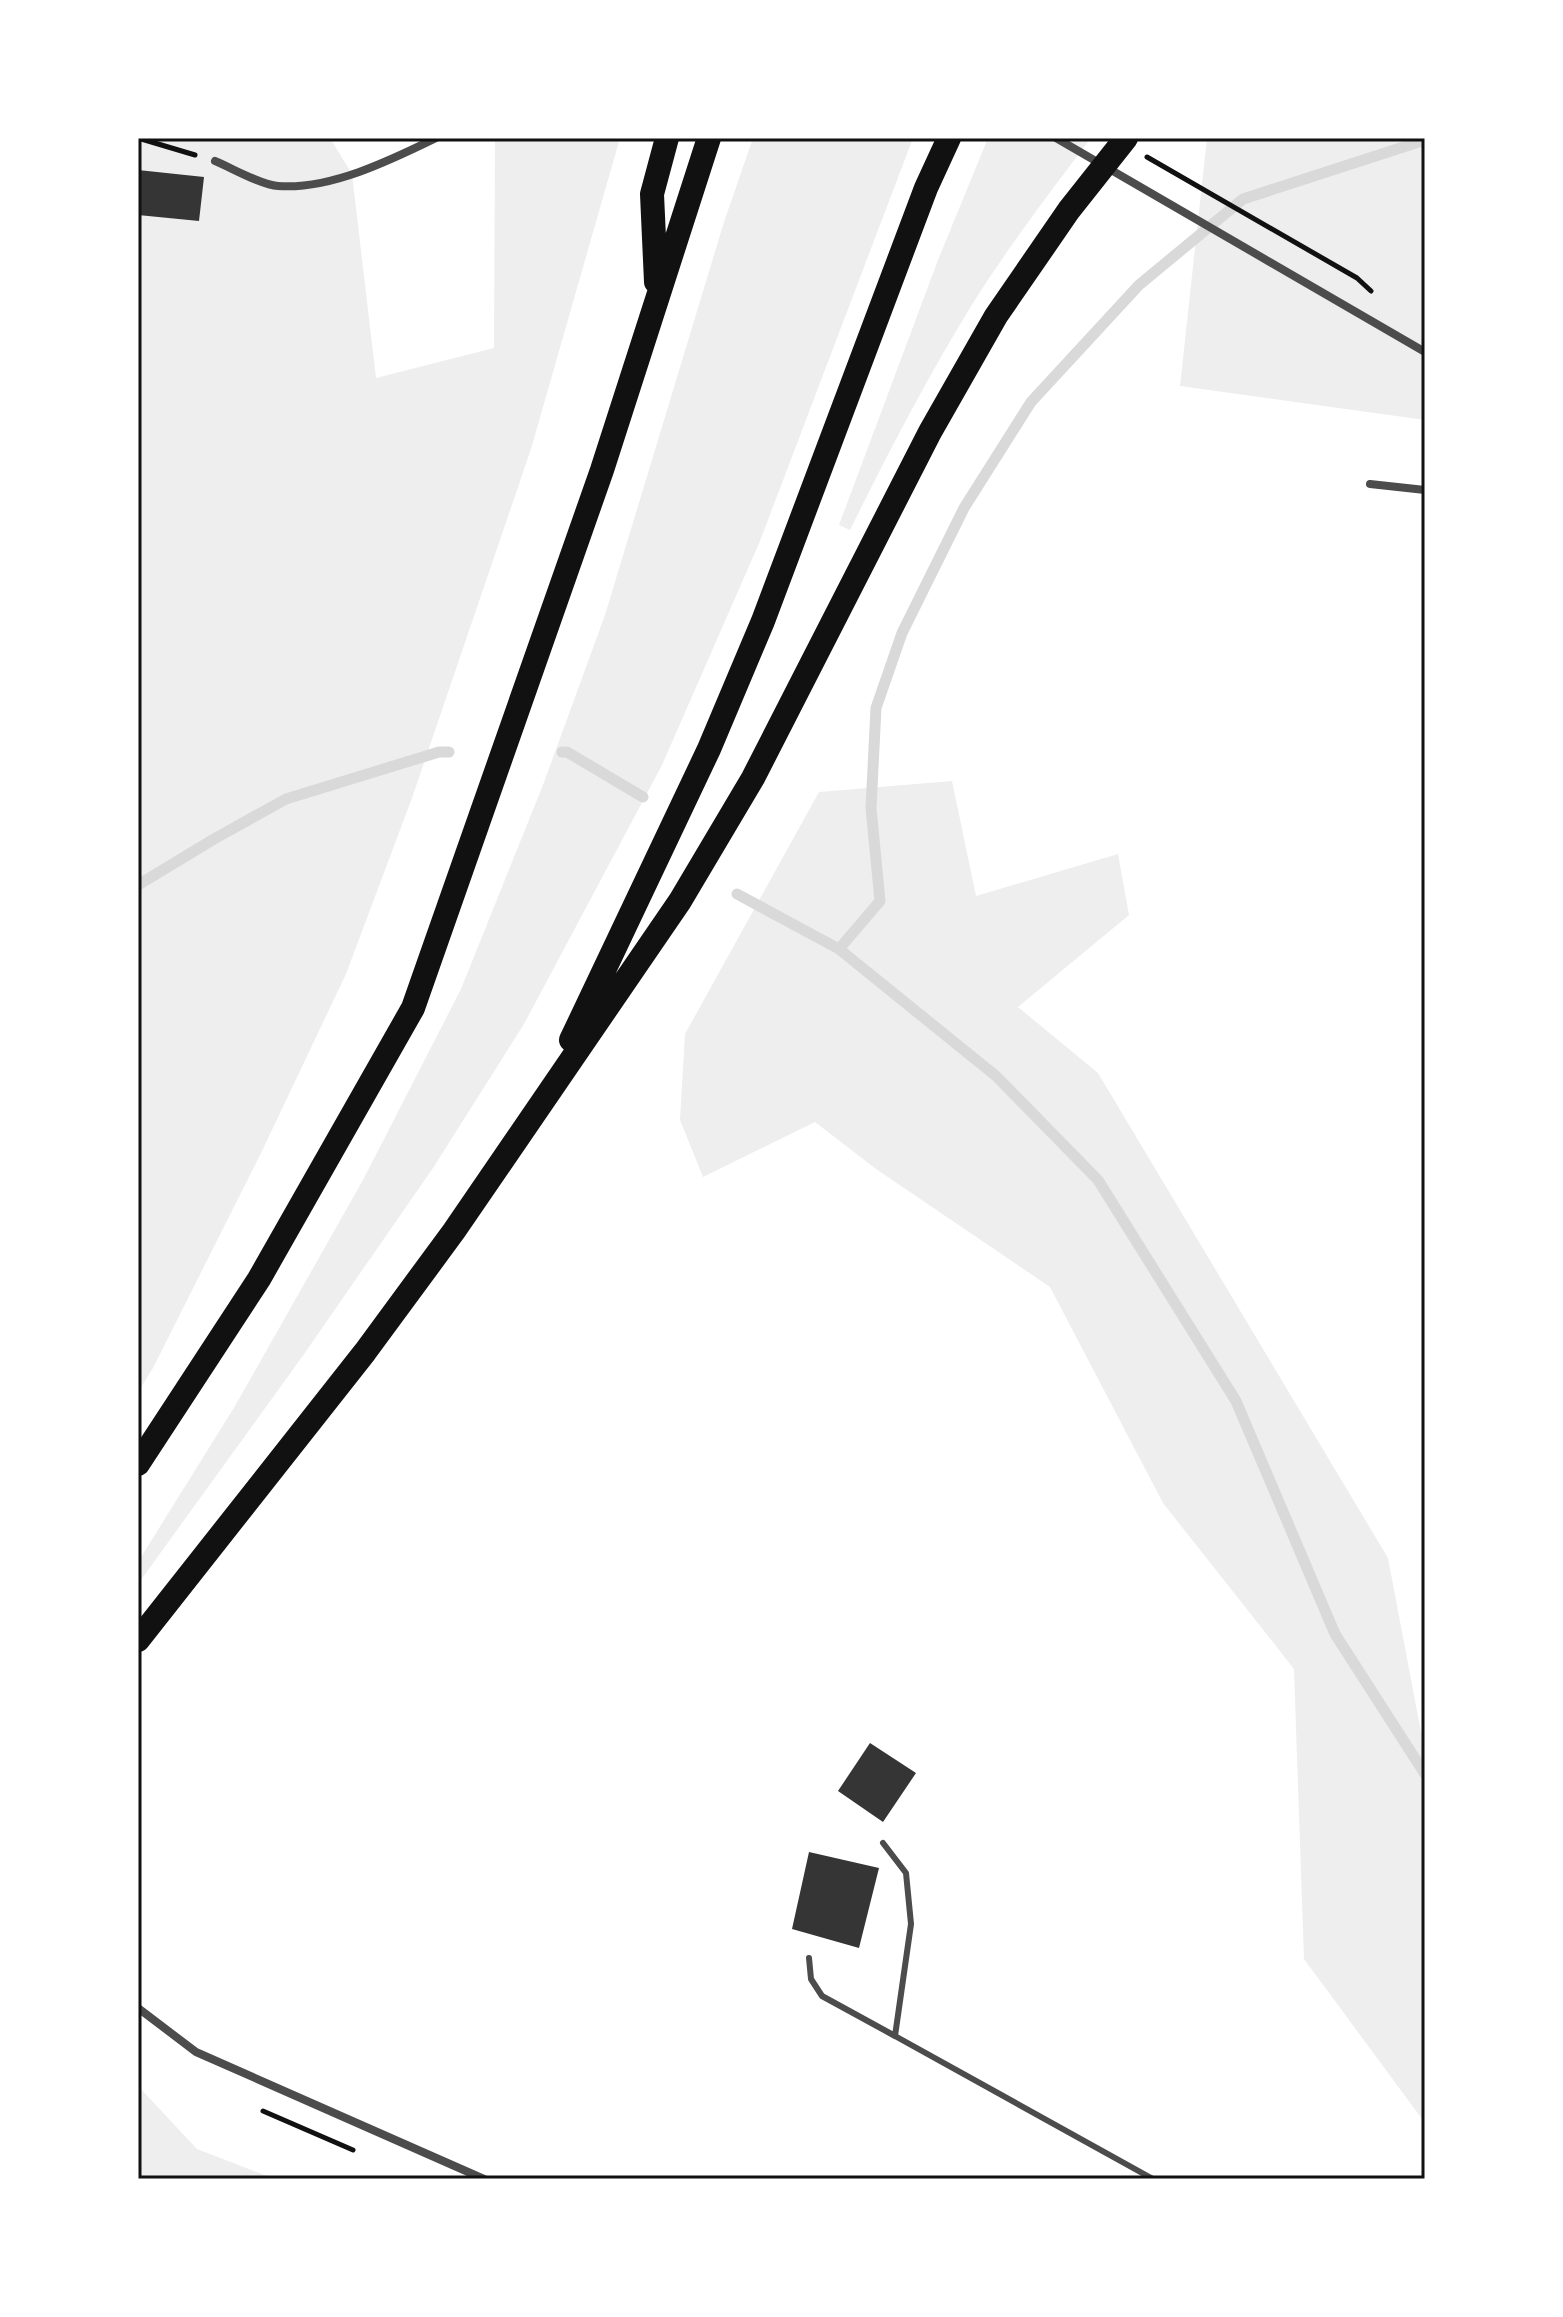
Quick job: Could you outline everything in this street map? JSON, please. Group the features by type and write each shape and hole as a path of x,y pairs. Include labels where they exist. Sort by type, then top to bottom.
{"highway":[{"path":"657,296 652,194 667,138"},
{"path":"138,1464 259,1279 413,1008 602,470 709,138"},
{"path":"537,1111 709,749 763,621 921,203 949,138"},
{"path":"138,1640 365,1352 454,1231 680,901 753,778 930,432 996,316 1069,210 1133,145"}],"street":[{"path":"215,161 276,186 311,183 372,169 436,138"},
{"path":"1056,138 1384,331 1425,352"},
{"path":"1370,484 1425,490"},
{"path":"138,2008 196,2052 484,2179"}],"lane":[{"path":"883,1843 906,1873 911,1924 895,2036"},
{"path":"809,1958 811,1979 822,1996 1153,2179"}],"path":[{"path":"138,138 215,161"},
{"path":"1133,145 1357,278 1381,300 1384,331"}],"shaded area":[{"path":"138,138 330,138 352,174 376,378 494,348 495,138 620,138 531,449 412,798 346,974 262,1151 138,1392"},
{"path":"753,138 913,138 760,541 662,765 524,1024 433,1168 302,1357 138,1584 138,1562 235,1406 363,1180 461,989 543,785 605,615 724,222"},
{"path":"988,138 1091,138 1015,240 973,303 909,415 850,530 839,525 938,260"},
{"path":"1207,138 1425,138 1425,420 1180,386"},
{"path":"952,781 976,896 1118,854 1129,915 1018,1007 1098,1073 1388,1558 1421,1732 1425,1736 1425,2123 1304,1959 1294,1669 1163,1503 1050,1287 876,1169 815,1122 703,1177 680,1120 685,1034 819,792"},
{"path":"138,2086 197,2149 275,2179 138,2179"}],"building":[{"path":"138,170 204,177 199,221 138,215"},
{"path":"870,1743 916,1773 883,1822 838,1791"},
{"path":"809,1852 879,1868 859,1948 792,1929"}],"waterway":[{"path":"839,949 880,901 871,808 876,708 902,633 964,508 1031,402 1139,285 1243,199 1425,140"},
{"path":"138,885 286,799 439,752 449,752"},
{"path":"562,752 567,752 643,797"},
{"path":"737,894 839,949 996,1076 1098,1180 1236,1401 1335,1634 1425,1774"}]}
